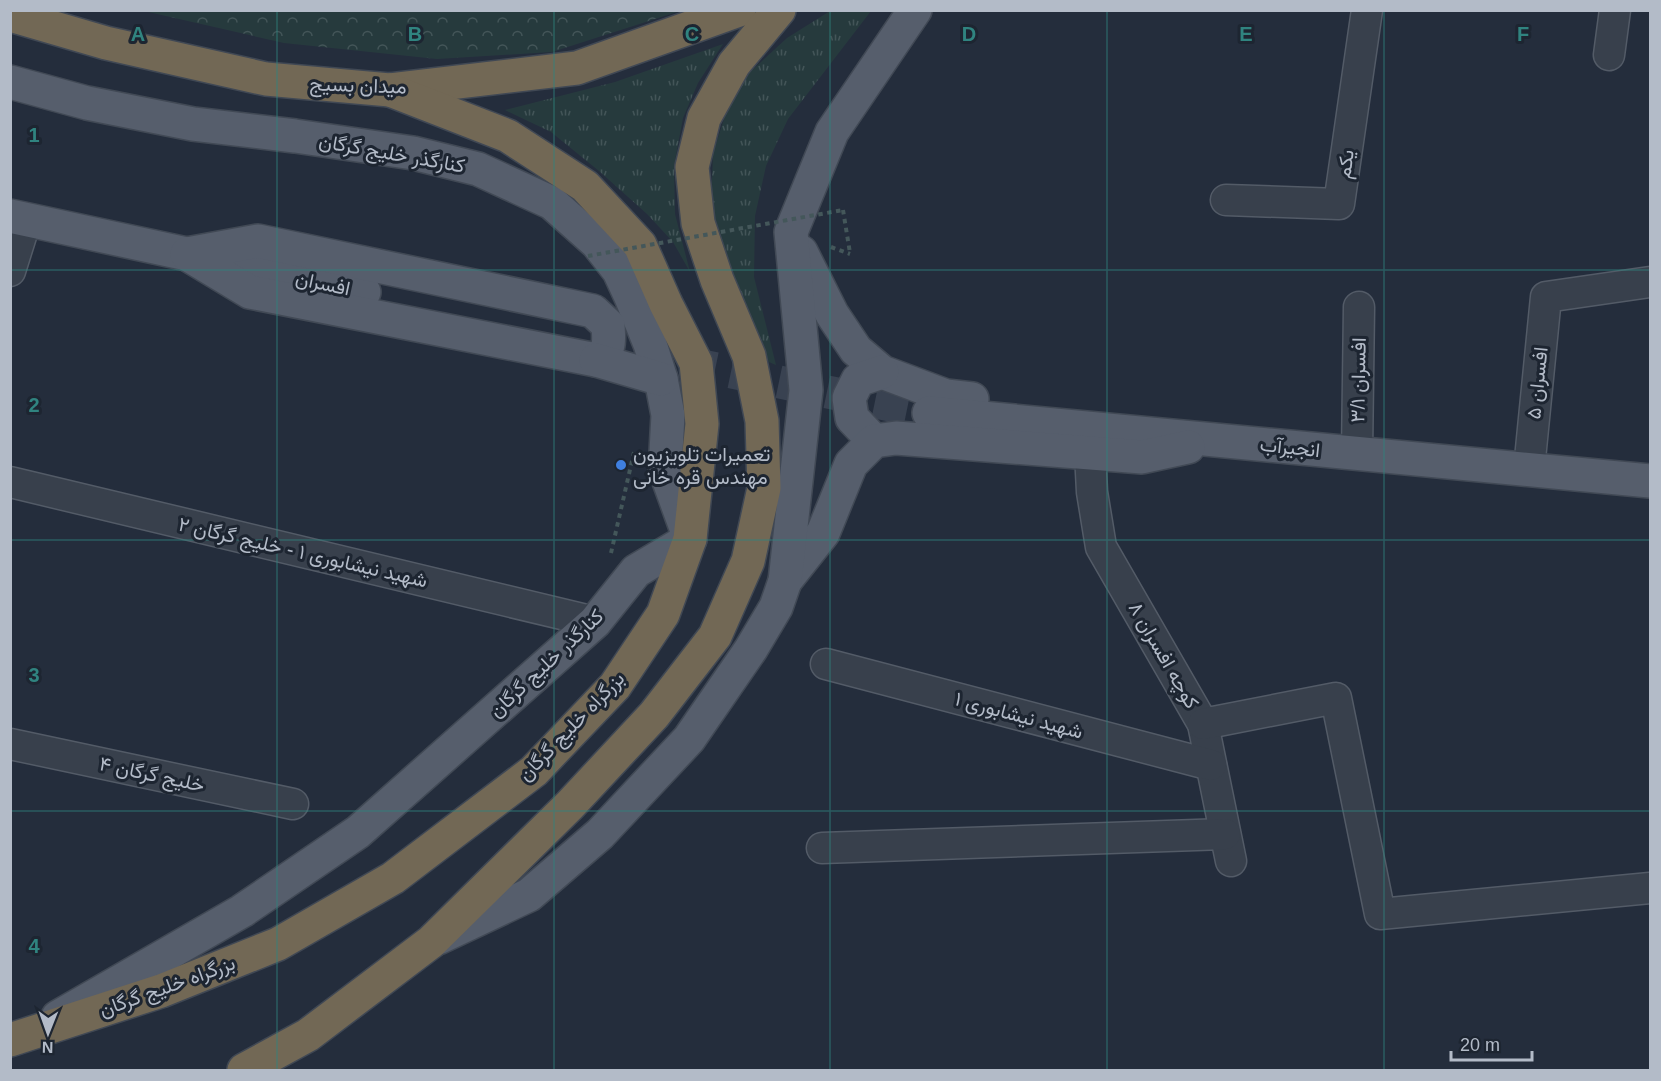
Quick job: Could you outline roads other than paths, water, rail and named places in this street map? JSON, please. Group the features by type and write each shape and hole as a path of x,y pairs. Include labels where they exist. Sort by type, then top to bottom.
{"highway":[{"name":"میدان بسیج","path":"10,15 106,43 266,79 390,90 577,68 739,10"},
{"path":"244,1071 308,1035 431,942 570,806 654,715 715,636 748,561 764,488 762,420 749,356 717,280 698,223 692,167 704,118 734,64 779,10"},
{"name":"بزرگراه خلیج گرگان","path":"14,1039 161,991 278,944 393,878 534,771 615,686 663,614 690,539 702,424 696,363 666,304 640,245 585,186 508,136 390,90"}],"main road":[{"path":"431,942 529,894 600,834 689,739 751,649 776,607 785,581 806,390 791,232 832,132 915,10"},
{"name":"کنارگذر خلیج گرگان","path":"10,82 87,104 193,124 414,153 478,169 552,203 597,243 618,271 631,297 661,379 668,415 665,470 690,539 636,571 595,622 358,832 242,911 14,1039"},
{"name":"افسران","path":"18,218 187,254 613,352 661,379"},
{"path":"791,232 832,314 856,350 882,372 946,396 1140,417 1222,440"},
{"path":"874,441 852,418 849,398 858,380 882,372"},
{"name":"انجیرآب","path":"929,413 1650,481"},
{"path":"785,581 823,533 851,464 874,441 896,438 1142,457 1222,440"}],"street":[{"name":"یکم","path":"1226,200 1340,204 1367,10"},
{"path":"1609,55 1615,10"},
{"path":"10,271 18,218"},
{"name":"افسران ۵","path":"1529,469 1546,297 1650,282"},
{"name":"افسران ۳/۱","path":"1357,453 1359,307"},
{"name":"کوچه افسران ۸","path":"822,848 1228,848 1203,724 1101,547 1092,492 1090,453"},
{"name":"شهید نیشابوری ۱ - خلیج گرگان ۲","path":"10,482 595,622"},
{"name":"شهید نیشابوری ۱","path":"826,664 1211,765"},
{"path":"1203,724 1336,698 1380,914 1650,888"},
{"name":"خلیج گرگان ۴","path":"10,744 293,804"}],"tunnel":[{"path":"635,352 929,413"}],"place":[{"name":"تعمیرات تلویزیون مهندس قره خانی","path":"621,465"}]}
